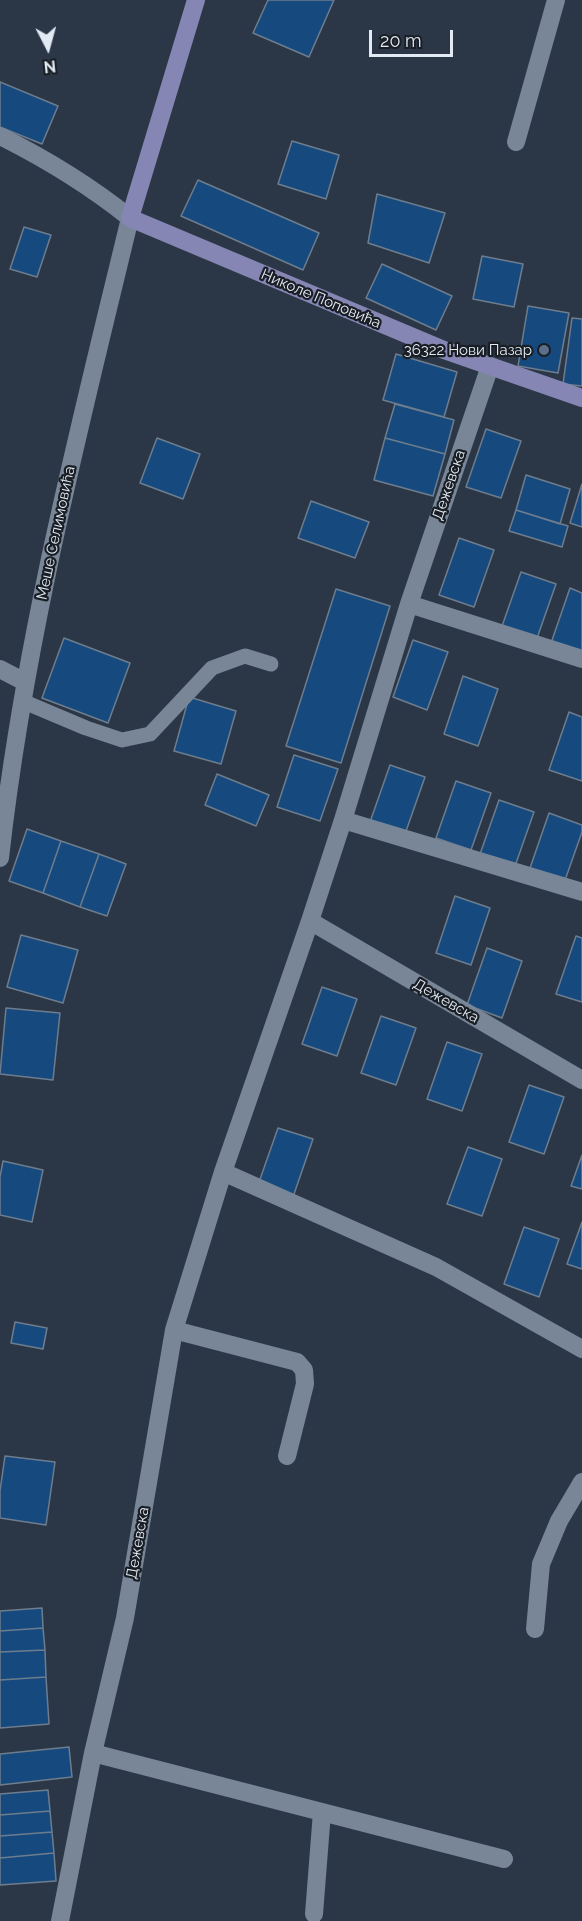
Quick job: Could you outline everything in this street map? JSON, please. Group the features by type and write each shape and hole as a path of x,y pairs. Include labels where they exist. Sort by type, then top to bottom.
{"main road":[{"name":"Меше Селимовића","path":"130,218 196,0"},
{"name":"Николе Поповића","path":"130,218 444,350 582,398"}],"street":[{"path":"516,142 556,0"},
{"path":"0,136 39,156 106,198 130,218"},
{"name":"Меше Селимовића","path":"0,858 25,682 65,486 130,218"},
{"name":"Дежевска","path":"60,1921 93,1753 125,1618 174,1330 223,1172 343,820 409,604 490,366"},
{"path":"409,604 582,659"},
{"path":"0,669 25,682"},
{"path":"343,820 582,892"},
{"name":"Дежевска","path":"310,921 582,1080"},
{"path":"223,1172 436,1267 582,1349"},
{"path":"174,1330 297,1362 304,1370 305,1384 287,1456"},
{"path":"534,1629 541,1564 559,1521 582,1482"},
{"path":"93,1753 504,1859"},
{"path":"314,1914 321,1812"}],"lane":[{"path":"22,701 86,728 122,740 150,734 212,668 245,656 271,664"}],"building":[{"path":"268,0 334,0 309,57 253,33"},
{"path":"0,82 58,106 42,144 0,127"},
{"path":"292,141 339,155 326,199 278,184"},
{"path":"198,180 319,233 303,270 181,216"},
{"path":"377,194 445,213 429,263 368,243"},
{"path":"24,227 51,235 37,277 10,269"},
{"path":"482,256 523,264 514,307 473,299"},
{"path":"382,264 452,296 436,330 366,298"},
{"path":"528,306 569,313 558,373 518,366"},
{"path":"572,318 582,319 582,386 563,384"},
{"path":"396,354 457,372 444,417 383,400"},
{"path":"395,404 454,420 445,454 385,438"},
{"path":"486,429 521,441 501,498 466,487"},
{"path":"157,438 200,454 183,499 140,483"},
{"path":"385,438 445,454 433,496 374,480"},
{"path":"526,475 570,489 560,524 516,510"},
{"path":"582,484 582,527 570,523"},
{"path":"311,501 369,522 355,558 298,538"},
{"path":"516,510 568,526 562,547 509,531"},
{"path":"459,538 494,550 474,607 439,595"},
{"path":"521,572 556,584 536,641 501,629"},
{"path":"570,588 582,593 582,657 550,646"},
{"path":"336,589 390,606 341,763 286,746"},
{"path":"64,638 130,663 108,723 42,698"},
{"path":"413,640 448,652 427,710 393,697"},
{"path":"463,676 498,689 478,746 444,734"},
{"path":"189,697 236,711 221,764 174,751"},
{"path":"569,712 582,717 582,781 549,770"},
{"path":"294,755 338,769 320,821 277,807"},
{"path":"390,765 425,777 405,834 370,822"},
{"path":"217,774 269,795 256,826 205,805"},
{"path":"456,781 491,793 471,850 436,838"},
{"path":"499,800 534,812 514,869 479,857"},
{"path":"549,813 582,825 582,832 564,883 529,871"},
{"path":"27,829 61,841 43,893 9,881"},
{"path":"61,841 99,854 80,907 43,893"},
{"path":"99,854 126,864 107,916 80,907"},
{"path":"455,896 490,908 471,965 436,953"},
{"path":"21,935 78,950 63,1003 7,987"},
{"path":"576,936 582,938 582,1002 556,994"},
{"path":"487,948 522,961 502,1018 467,1005"},
{"path":"322,987 357,999 337,1056 302,1044"},
{"path":"6,1008 60,1013 53,1080 0,1074"},
{"path":"381,1016 416,1028 396,1085 361,1073"},
{"path":"447,1042 482,1054 462,1111 427,1099"},
{"path":"529,1085 564,1097 544,1154 509,1142"},
{"path":"278,1128 313,1139 293,1197 258,1185"},
{"path":"468,1147 502,1159 482,1216 447,1204"},
{"path":"582,1155 582,1189 571,1186"},
{"path":"3,1161 43,1170 32,1222 0,1215 0,1177"},
{"path":"582,1222 582,1269 567,1264"},
{"path":"524,1227 559,1239 539,1297 504,1284"},
{"path":"15,1322 47,1328 43,1349 11,1343"},
{"path":"5,1456 55,1462 46,1525 0,1518 0,1491"},
{"path":"42,1608 43,1628 0,1631 0,1611"},
{"path":"43,1628 45,1650 0,1652 0,1631"},
{"path":"45,1650 46,1677 0,1680 0,1652"},
{"path":"46,1677 49,1724 0,1728 0,1680"},
{"path":"69,1747 72,1777 0,1785 0,1754"},
{"path":"48,1790 50,1811 0,1815 0,1794"},
{"path":"50,1811 52,1832 0,1836 0,1815"},
{"path":"52,1832 54,1853 0,1858 0,1836"},
{"path":"54,1853 56,1881 0,1885 0,1858"}],"place":[{"name":"36322 Нови Пазар","path":"544,350"}]}
